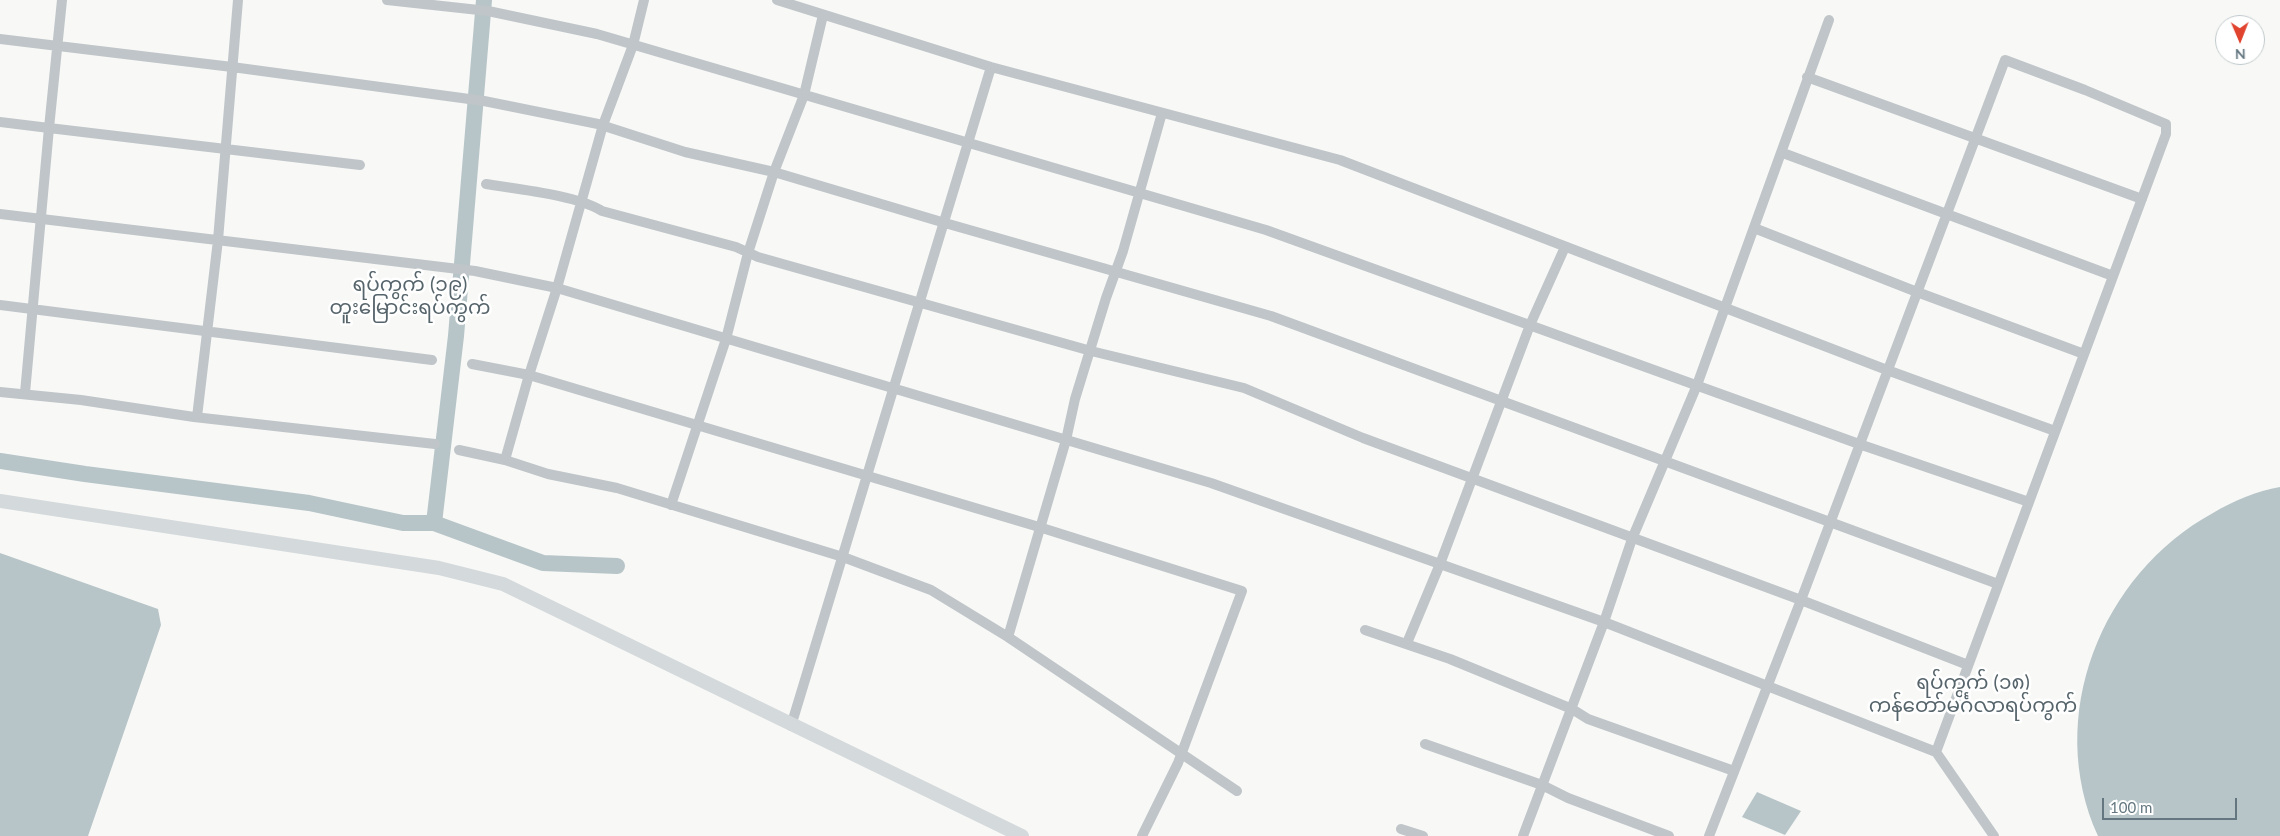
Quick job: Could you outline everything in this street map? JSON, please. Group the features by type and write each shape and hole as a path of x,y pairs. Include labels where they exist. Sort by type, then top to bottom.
{"main road":[{"path":"0,501 438,568 503,584 791,726 1022,836"}],"street":[{"path":"25,393 62,0"},
{"path":"197,417 218,240 238,0"},
{"path":"387,0 488,11 598,34 1266,230 1859,444 2029,502"},
{"path":"505,460 529,374 557,288 603,125 633,45 644,0"},
{"path":"777,0 990,67 1340,160 1888,370 2056,430"},
{"path":"672,505 726,338 748,253 774,172 804,95 823,15"},
{"path":"1523,836 1604,622 1632,539 1697,385 1726,308 1783,153 1807,77 1830,20"},
{"path":"0,40 232,67 484,101 603,125 686,152 774,172 1271,316 1998,584"},
{"path":"1709,836 1801,600 2005,60 2166,124 2166,134 1936,752"},
{"path":"791,726 945,223 990,67"},
{"path":"1807,77 2142,199"},
{"path":"1008,637 1066,440 1075,399 1106,298 1117,272 1162,113"},
{"path":"0,122 360,165"},
{"path":"1783,153 2113,276"},
{"path":"486,184 556,196 726,245 919,304 1090,351 1244,388 1363,438 1801,600 1968,665"},
{"path":"0,214 475,272 557,288 1211,483 1604,622 1936,752 1994,836"},
{"path":"1754,228 1917,292 2084,354"},
{"path":"1407,643 1473,479 1530,325 1565,247"},
{"path":"0,305 432,360"},
{"path":"472,364 529,374 697,426 1039,527 1242,591 1181,753 1142,836"},
{"path":"0,392 25,393 197,417 435,444"},
{"path":"459,450 505,460 548,474 618,488 843,557 931,590 1008,637 1237,791"},
{"path":"1365,630 1407,643 1572,709 1588,719 1734,771"},
{"path":"1426,744 1542,785 1568,798 1670,836"},
{"path":"1402,829 1423,836"}],"shaded area":[{"path":"2280,487 2280,836 2098,836 2083,790 2077,744 2081,698 2093,653 2113,611 2140,572 2174,540 2229,504 2254,494"},
{"path":"0,553 158,609 161,625 88,836 0,836"},
{"path":"1757,792 1801,811 1785,835 1742,817"}],"waterway":[{"path":"434,523 456,336 484,0"},
{"path":"0,461 309,503 403,523 434,523 543,563 617,566"}],"district":[{"name":"ရပ်ကွက် (၁၉) တူးမြောင်းရပ်ကွက်","path":"410,296"},
{"name":"ရပ်ကွက် (၁၈) ကန်တော်မင်္ဂလာရပ်ကွက်","path":"1973,694"}]}
